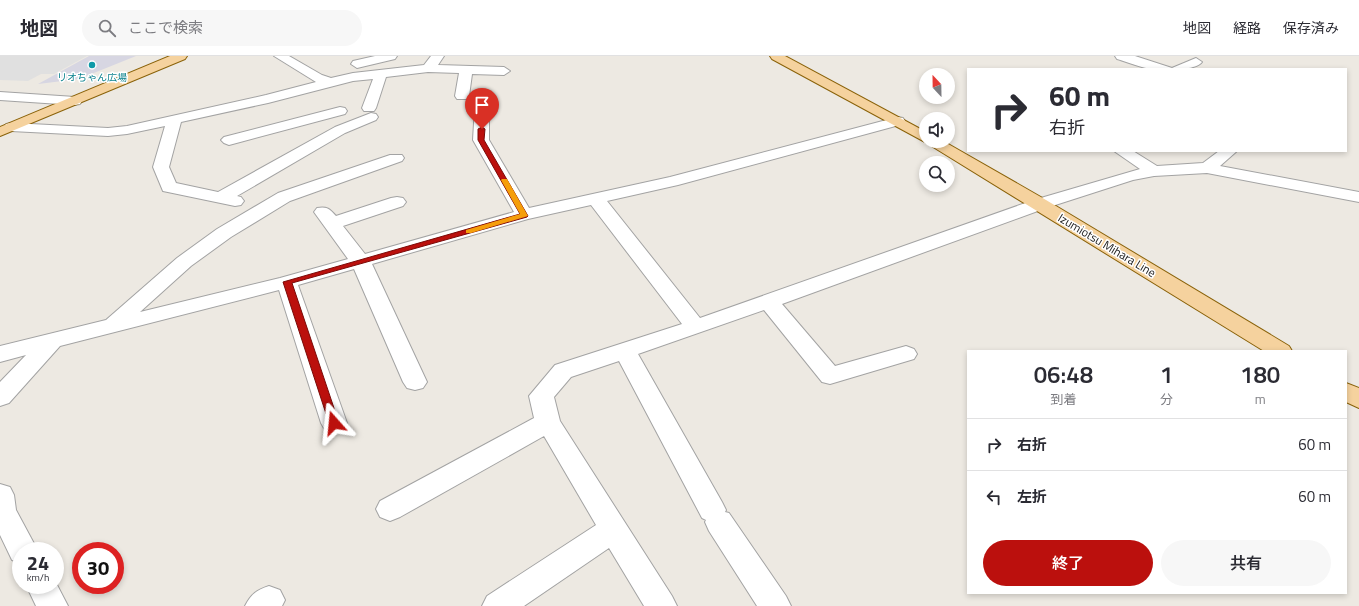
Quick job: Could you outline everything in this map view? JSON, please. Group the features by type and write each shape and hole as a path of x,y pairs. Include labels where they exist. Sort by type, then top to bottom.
{"main road":[{"path":"4,127 51,99 154,56"},
{"path":"4,127 75,101 181,56"},
{"path":"776,56 919,134"},
{"name":"Izumiotsu Mihara Line","path":"944,148 1040,204 1279,350"},
{"path":"1347,392 1359,399"}],"street":[{"path":"280,56 317,78 331,82"},
{"path":"350,65 391,56"},
{"path":"428,68 438,56"},
{"path":"1121,56 1163,68"},
{"path":"1180,56 1196,62 1181,68"},
{"path":"4,127 108,132 127,130 174,121 268,99 331,82 381,73 428,68 504,70"},
{"path":"462,96 466,70"},
{"path":"221,198 370,113 381,73"},
{"path":"0,96 75,101"},
{"path":"268,99 291,124"},
{"path":"482,106 481,140 524,216"},
{"path":"229,140 340,111"},
{"path":"174,121 161,167 169,187 257,206"},
{"path":"0,354 287,282 524,216 596,199 898,121"},
{"path":"1124,152 1154,171"},
{"path":"1207,168 1228,152"},
{"path":"114,325 184,262 224,233 284,197 396,158"},
{"path":"661,606 548,422 541,396 563,372 769,302 1040,204 1129,176 1154,171 1207,168 1359,197"},
{"path":"596,199 696,327"},
{"path":"397,202 327,218 360,262 415,382"},
{"path":"287,282 334,423"},
{"path":"769,302 830,376 906,354"},
{"path":"0,397 52,341"},
{"path":"626,351 716,516 775,606"},
{"path":"390,509 548,422"},
{"path":"1,506 19,542"},
{"path":"498,606 614,529"},
{"path":"46,594 52,606"}],"shaded area":[{"path":"0,56 87,56 54,74 41,74 28,81 0,80"},
{"name":"リオちゃん広場","path":"89,56 136,56 79,79 38,84"}],"slow traffic":[{"path":"468,231 524,216 505,180"}],"place":[{"name":"リオちゃん広場","path":"92,65"}],"route":[{"path":"334,423 287,282 524,216 481,140 482,129"}]}
